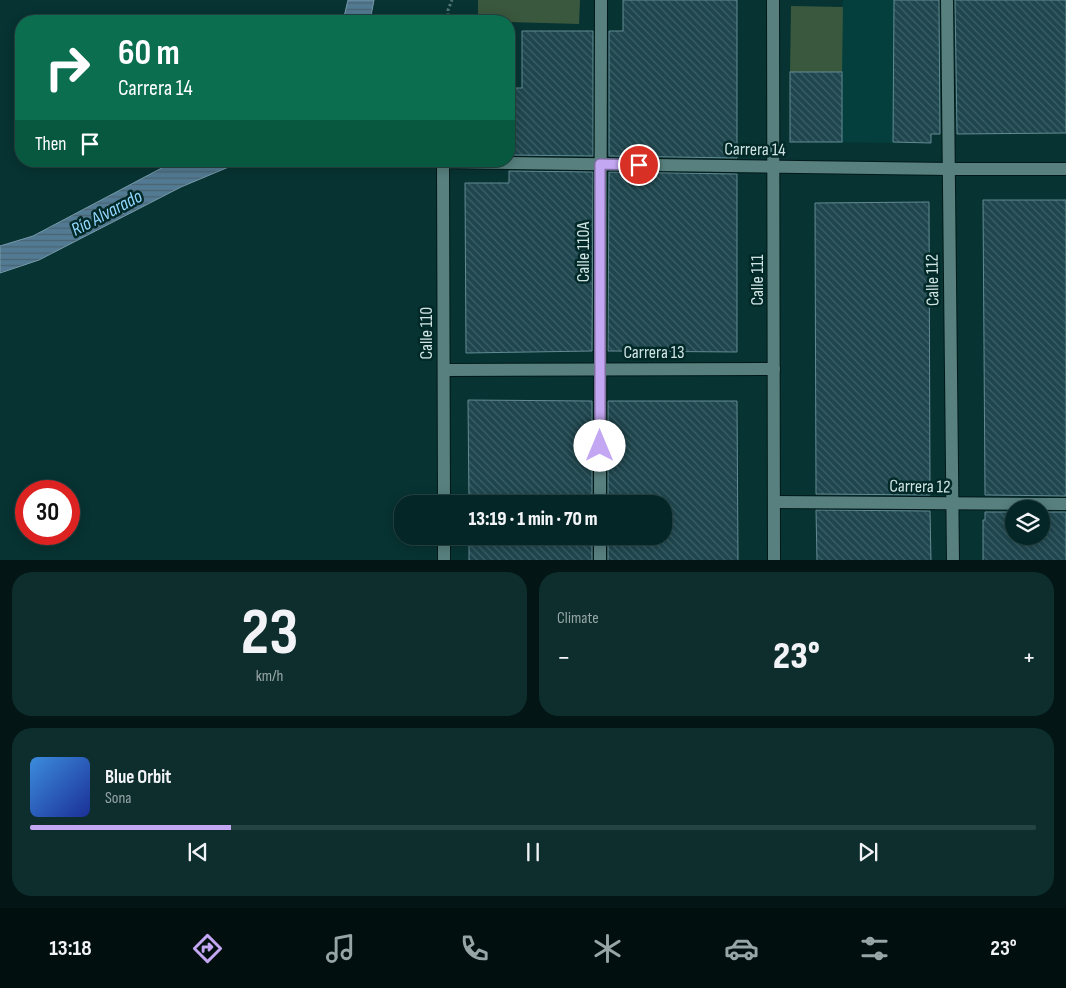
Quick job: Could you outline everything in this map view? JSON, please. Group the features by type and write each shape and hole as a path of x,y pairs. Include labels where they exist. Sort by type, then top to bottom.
{"street":[{"name":"Calle 110A","path":"600,495 601,0"},
{"name":"Calle 111","path":"773,0 774,560"},
{"name":"Calle 112","path":"947,0 952,560"},
{"name":"Carrera 14","path":"515,163 1066,169"},
{"name":"Calle 110","path":"443,167 444,495"},
{"name":"Carrera 13","path":"444,370 774,369"},
{"name":"Carrera 12","path":"774,502 1066,504"},
{"path":"444,545 444,560"},
{"path":"600,545 600,560"}],"path":[{"path":"448,15 452,0"}],"shaded area":[{"path":"478,0 580,0 579,24 515,22 515,15 478,15"},
{"path":"843,0 932,0 931,143 790,142 791,6 842,7"},
{"path":"791,6 843,7 842,72 790,72"}],"water":[{"path":"348,0 374,0 371,15 344,15"},
{"name":"Río Alvarado","path":"164,167 229,167 181,187 39,260 0,273 0,246 33,236"}],"building":[{"path":"623,0 737,0 737,158 609,156 609,31 623,31"},
{"path":"894,0 939,0 940,134 931,134 931,143 893,142"},
{"path":"955,0 1066,0 1066,133 957,134"},
{"path":"522,31 593,31 593,156 515,155 515,88 522,88"},
{"path":"790,72 842,72 842,142 790,142"},
{"path":"509,171 593,172 592,351 466,353 465,183 509,183"},
{"path":"609,172 737,174 737,352 608,351"},
{"path":"983,200 1066,200 1066,496 985,495"},
{"path":"929,202 930,495 816,494 815,203"},
{"path":"468,400 592,401 592,495 469,495"},
{"path":"608,401 737,401 738,560 608,560 608,545 672,545 672,495 608,495"},
{"path":"816,510 930,511 931,560 817,560"},
{"path":"985,512 1005,512 1005,545 1050,545 1050,512 1066,512 1066,560 983,560 983,520 985,520"},
{"path":"469,545 592,545 592,560 469,560"}],"route":[{"path":"600,446 600,164 639,165"}]}
